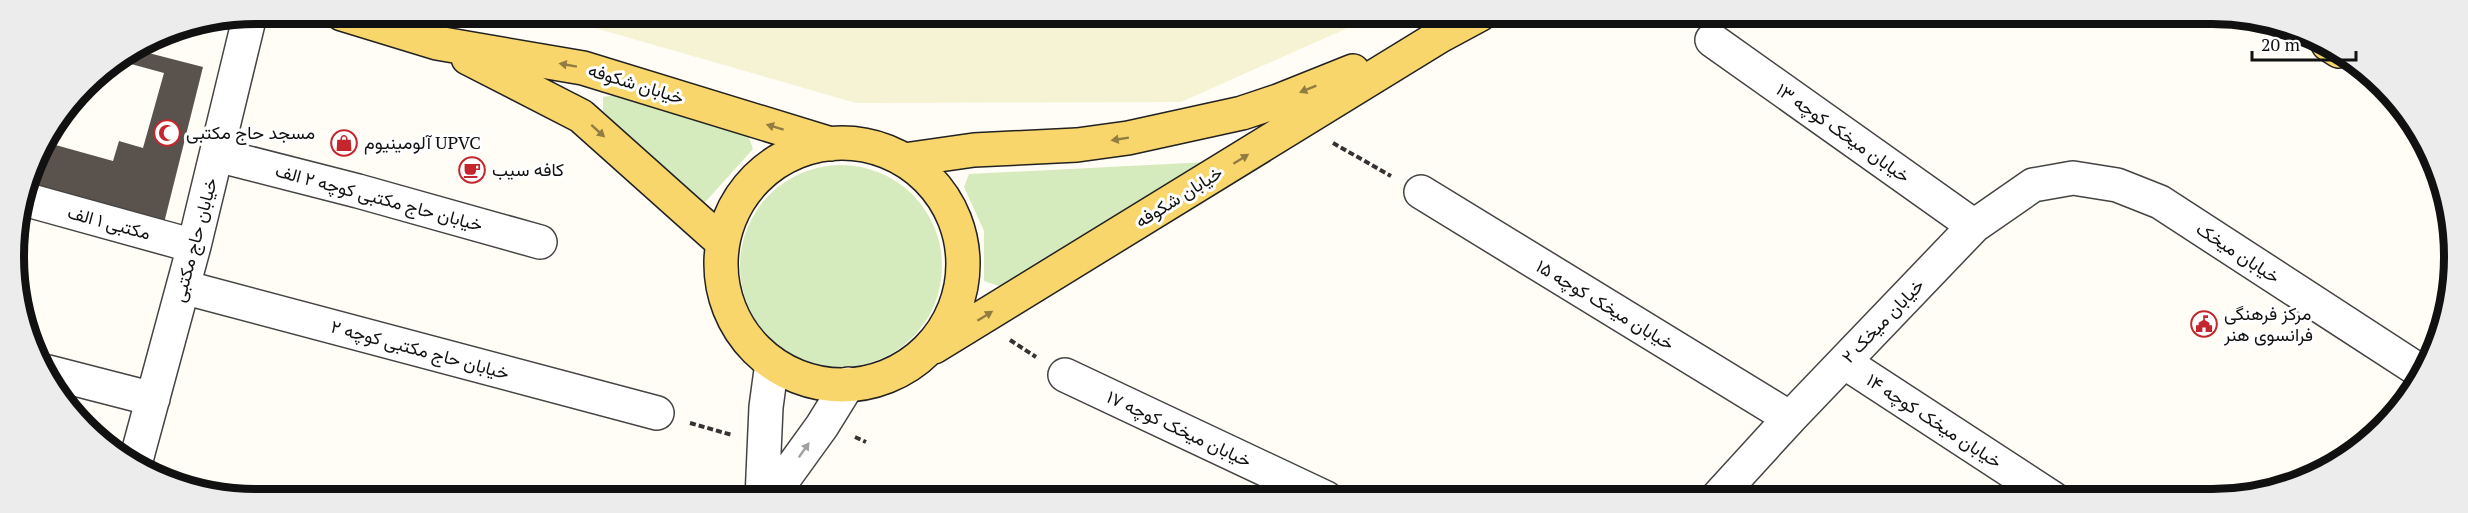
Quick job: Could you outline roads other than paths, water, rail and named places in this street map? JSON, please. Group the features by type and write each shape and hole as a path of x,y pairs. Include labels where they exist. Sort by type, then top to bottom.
{"main road":[{"name":"خیابان شکوفه","path":"375,24 437,43 583,68 831,144"},
{"name":"خیابان شکوفه","path":"918,358 1462,24"},
{"name":"خیابان شکوفه","path":"904,160 974,150 1077,145 1108,141 1242,113 1278,101 1440,36"},
{"name":"خیابان شکوفه","path":"437,43 581,116 722,242"},
{"path":"831,144 863,145 904,160 927,178 946,202 958,231 962,251 961,283 953,312 937,339 918,358 887,376 848,384 816,382 795,376 772,363 746,338 730,312 720,271 722,242 732,212 743,193 772,165 792,154 831,144"}],"street":[{"name":"خیابان حاج مکتبی","path":"137,456 194,246 248,24"},
{"name":"خیابان میخک کوچه ۱۳","path":"1712,40 1974,226"},
{"name":"خیابان حاج مکتبی کوچه ۲ الف","path":"217,155 358,191 540,242"},
{"name":"خیابان میخک ۲","path":"1725,489 1974,226 2032,185 2073,178"},
{"name":"خیابان میخک","path":"2073,178 2117,185 2160,202 2416,367"},
{"name":"خیابان میخک کوچه ۱۵","path":"1421,192 1790,418"},
{"name":"مکتبی ۱ الف","path":"31,201 194,246"},
{"name":"خیابان حاج مکتبی کوچه ۲","path":"183,286 657,413"},
{"name":"خیابان میخک کوچه ۱۴","path":"1844,362 2039,489"},
{"path":"762,489 766,407 772,363"},
{"path":"56,374 153,399"},
{"name":"خیابان میخک کوچه ۱۷","path":"1065,375 1307,489"},
{"path":"776,489 822,426 848,384"}],"place":[{"name":"مسجد حاج مکتبی","path":"167,133"},
{"name":"آلومینیوم UPVC","path":"344,143"},
{"name":"کافه سیب","path":"472,170"},
{"name":"مرکز فرهنگی فرانسوی هنر","path":"2204,324"}]}
